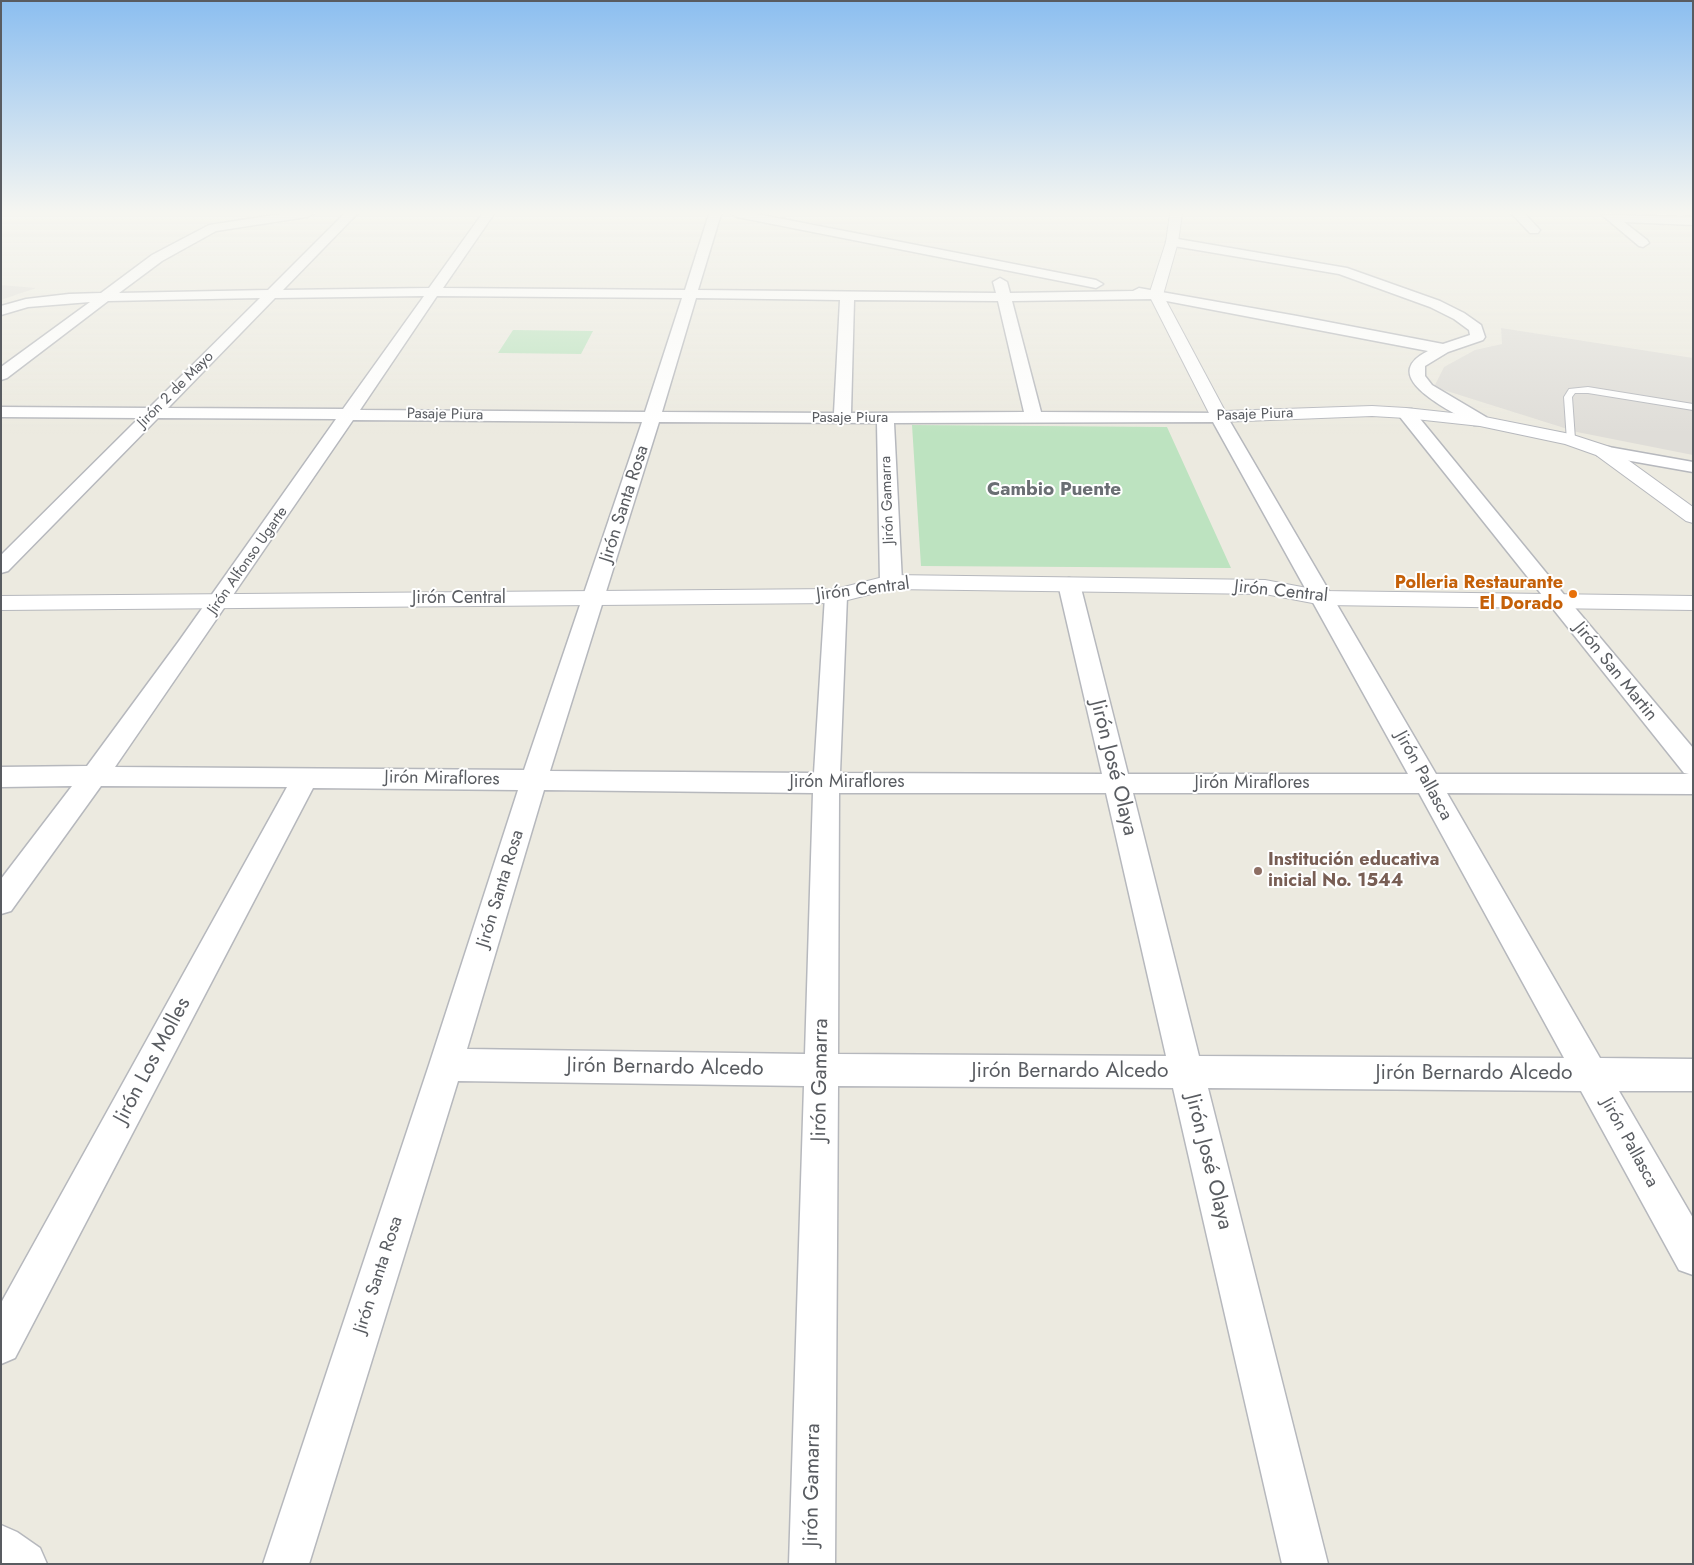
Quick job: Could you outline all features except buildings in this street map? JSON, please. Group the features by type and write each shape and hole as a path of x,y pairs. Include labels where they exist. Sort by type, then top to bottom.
{"street":[{"path":"1,375 118,287"},
{"name":"Jirón 2 de Mayo","path":"1,567 152,413 281,287"},
{"name":"Jirón Alfonso Ugarte","path":"1,902 96,776 220,601 437,287"},
{"name":"Jirón Santa Rosa","path":"286,1564 446,1064 534,780 693,287"},
{"path":"1001,287 1034,417"},
{"path":"1112,287 1365,332 1443,349"},
{"path":"1156,295 1158,287"},
{"path":"1387,287 1435,304 1459,316 1476,328 1478,336 1470,341 1443,349 1425,358 1417,365 1417,376 1426,388 1480,421"},
{"path":"1,311 48,299 274,294 433,292 1003,297 1156,295"},
{"name":"Jirón Pallasca","path":"1156,295 1219,417 1323,598 1693,1256"},
{"path":"842,418 848,296"},
{"name":"Pasaje Piura","path":"1,412 885,418 1219,417 1353,411 1406,413 1480,421 1570,440 1603,451 1693,467"},
{"name":"Jirón San Martin","path":"1406,413 1693,766"},
{"name":"Jirón Gamarra","path":"885,418 891,582"},
{"path":"1603,451 1693,517"},
{"name":"Jirón Central","path":"1,603 836,596 891,582 1265,587 1323,598 1693,603"},
{"name":"Jirón José Olaya","path":"1069,584 1305,1564"},
{"name":"Jirón Gamarra","path":"812,1564 826,783 836,596"},
{"name":"Jirón Miraflores","path":"1,777 96,776 826,783 1693,784"},
{"name":"Jirón Los Molles","path":"1,1344 305,778"},
{"name":"Jirón Bernardo Alcedo","path":"446,1064 821,1070 1693,1075"},
{"path":"1,1548 24,1564"}],"lane":[{"path":"1570,440 1568,397 1572,391 1588,390 1693,407"}],"shaded area":[{"path":"1,287 36,288 1,300"},
{"path":"1501,328 1693,358 1693,455 1577,432 1434,387 1444,367 1475,350 1502,344"}],"green space":[{"path":"513,330 593,331 581,354 498,353"},
{"path":"912,425 1167,427 1231,568 921,566"}],"place":[{"name":"Polleria Restaurante El Dorado","path":"1573,594"},
{"name":"Institución educativa inicial No. 1544","path":"1258,871"}],"district":[{"name":"Cambio Puente","path":"1054,490"}]}
